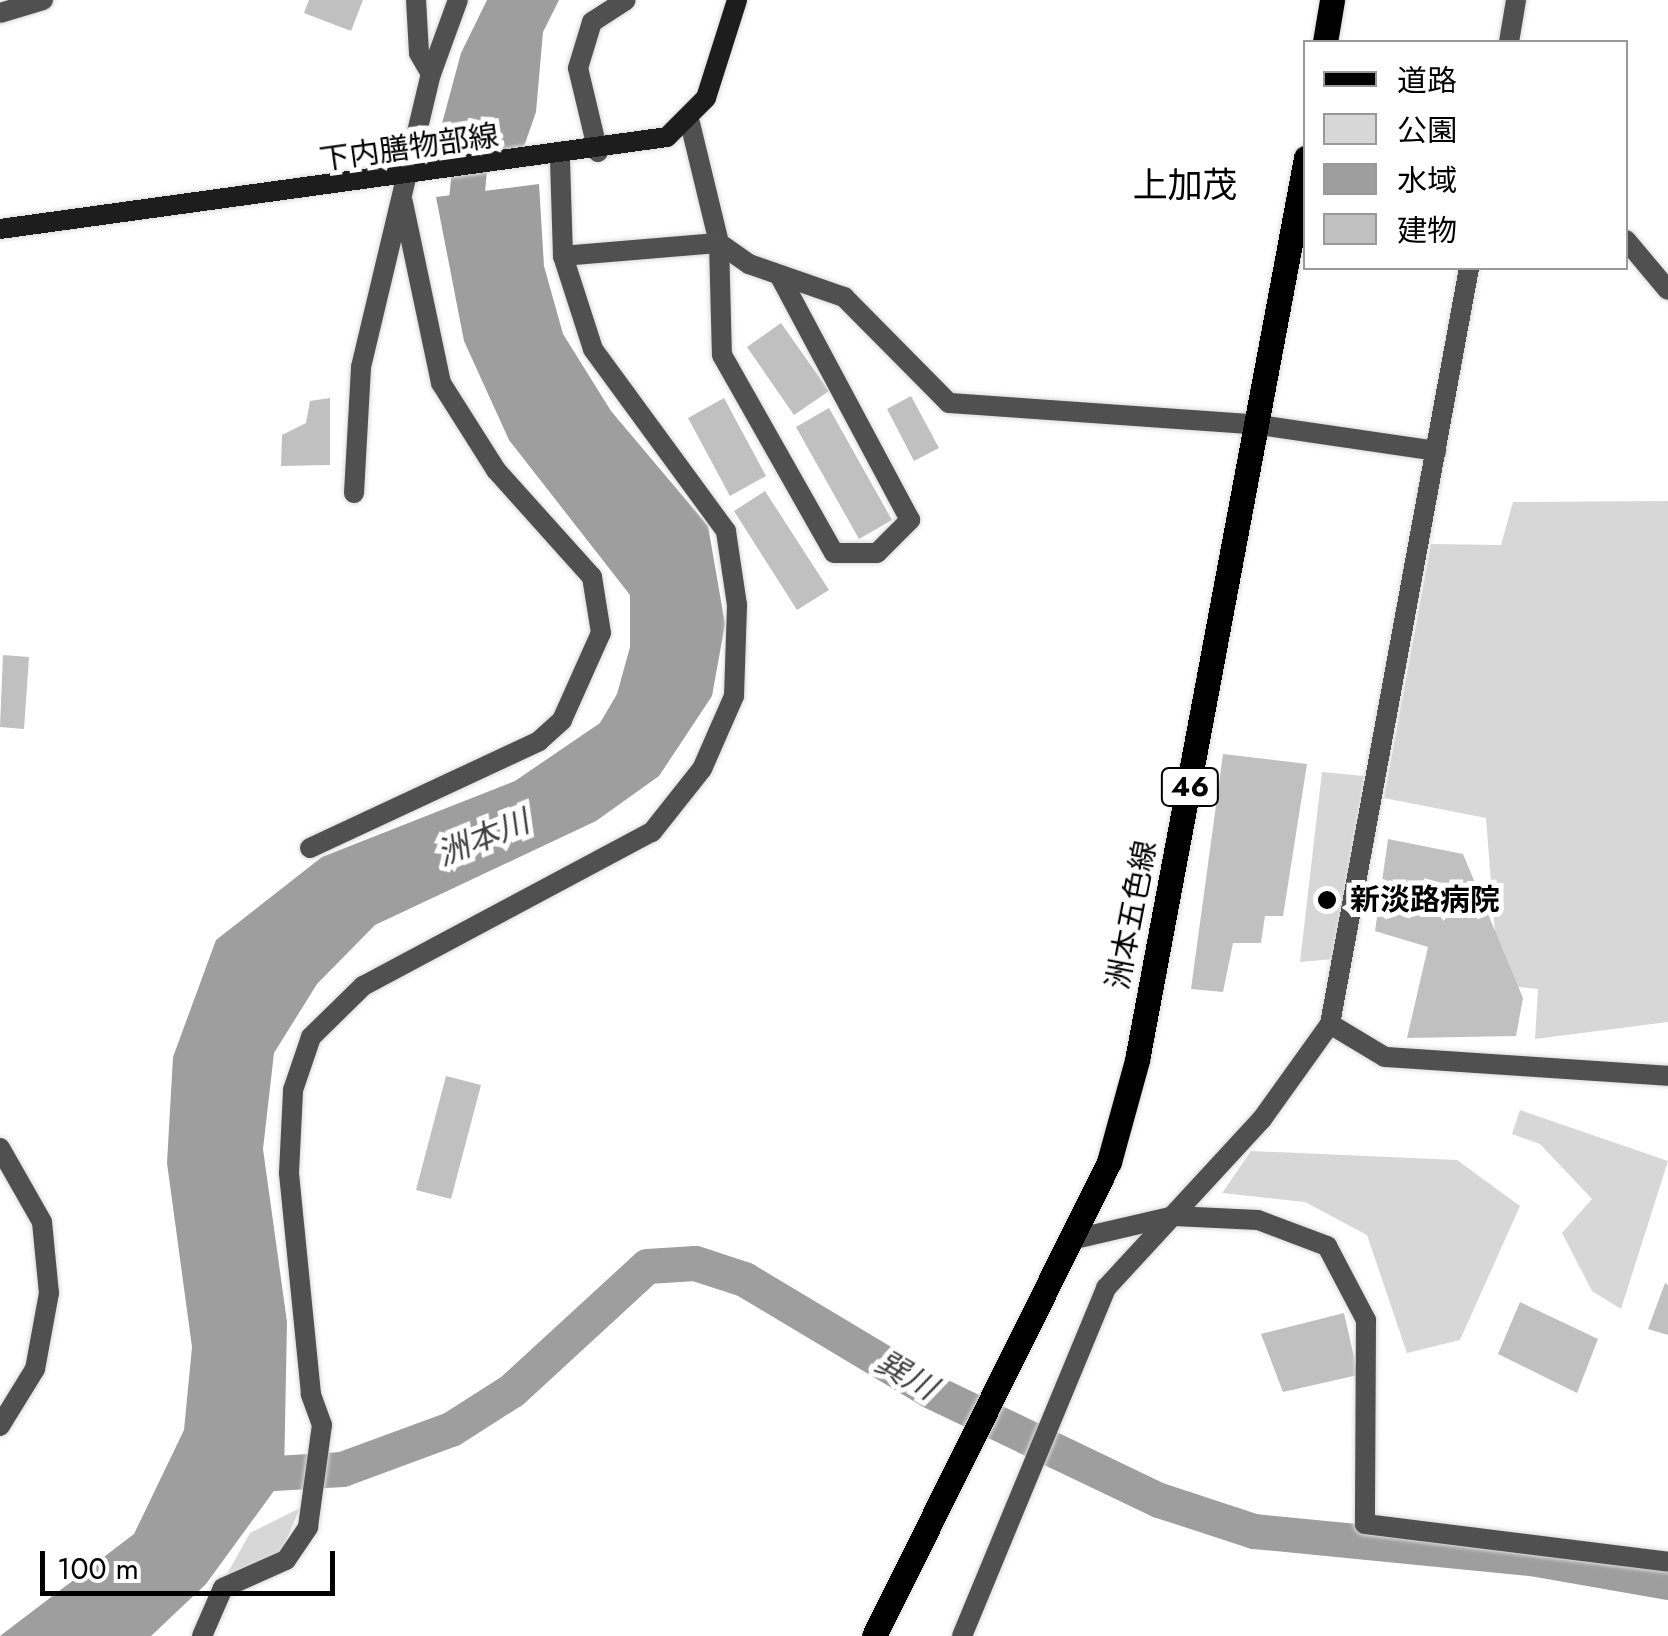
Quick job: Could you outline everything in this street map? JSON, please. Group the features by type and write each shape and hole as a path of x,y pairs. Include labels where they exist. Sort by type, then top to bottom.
{"main road":[{"path":"690,123 738,0"},
{"path":"1325,40 1332,0"},
{"name":"下内膳物部線","path":"0,228 560,158 598,152 690,123"},
{"name":"洲本五色線","path":"874,1636 968,1433 1075,1239 1137,1060 1260,425 1303,175"}],"street":[{"path":"0,13 43,0"},
{"path":"416,0 419,53 432,74"},
{"path":"354,493 360,366 432,74 458,0"},
{"path":"598,152 578,68 592,22 626,0"},
{"path":"1509,40 1516,0"},
{"path":"690,123 719,243 722,356 834,552 878,553 910,520 778,275"},
{"path":"202,1636 223,1588 286,1560 308,1527 322,1426 310,1394 289,1172 293,1090 311,1037 363,986 652,832 702,770 734,696 737,605 726,531 613,384 563,256 560,158"},
{"path":"310,848 540,741 562,720 601,633 592,577 496,470 441,383 416,298 403,202"},
{"path":"1628,242 1668,290"},
{"path":"563,256 719,243 778,275 844,296 949,402 1260,425 1436,451"},
{"path":"962,1636 1042,1425 1106,1288 1262,1119 1330,1024 1470,270"},
{"path":"1330,1024 1385,1057 1668,1076"},
{"path":"0,1148 42,1222 49,1293 36,1369 0,1426"},
{"path":"1075,1239 1174,1216 1258,1220 1327,1246 1354,1284 1369,1366 1366,1524 1668,1562"}],"green space":[{"path":"1668,501 1668,1022 1535,1039 1538,989 1499,985 1486,818 1384,798 1431,544 1501,545 1513,502"},
{"path":"1322,772 1364,776 1334,959 1300,962"},
{"path":"1520,1110 1668,1161 1621,1309 1592,1291 1562,1233 1592,1199 1540,1144 1512,1134"},
{"path":"1251,1151 1457,1160 1520,1206 1460,1340 1407,1353 1367,1235 1305,1202 1222,1193"},
{"path":"300,1508 281,1552 227,1574 250,1533"}],"water":[{"path":"487,0 559,0 543,32 536,112 521,155 430,168 461,53"},
{"name":"洲本川","path":"539,184 544,266 563,334 611,411 708,526 725,624 712,696 659,776 596,821 375,925 317,984 274,1053 263,1149 287,1322 284,1477 206,1584 151,1636 0,1636 134,1534 184,1430 192,1347 167,1163 173,1057 216,940 322,857 515,781 600,723 617,694 630,647 630,595 509,440 464,341 436,197"}],"building":[{"path":"309,0 363,0 351,31 304,13"},
{"path":"781,323 829,391 794,415 747,347"},
{"path":"911,396 939,448 914,461 887,409"},
{"path":"330,398 330,465 281,466 282,435 306,423 310,401"},
{"path":"724,398 766,476 730,496 688,418"},
{"path":"829,408 892,520 859,539 796,427"},
{"path":"765,491 829,590 797,610 734,511"},
{"path":"3,655 29,657 24,729 0,727"},
{"path":"1223,754 1307,764 1283,916 1265,916 1261,943 1233,943 1223,992 1191,989"},
{"path":"1388,839 1463,854 1523,998 1516,1036 1407,1038 1428,947 1375,931"},
{"path":"446,1076 481,1085 451,1199 416,1190"},
{"path":"1665,1283 1668,1285 1668,1335 1648,1329"},
{"path":"1520,1302 1598,1339 1577,1393 1498,1354"},
{"path":"1344,1313 1358,1375 1283,1392 1261,1334"}],"waterway":[{"path":"462,240 473,129"},
{"name":"巽川","path":"239,1475 342,1469 451,1429 512,1390 647,1266 695,1263 744,1279 931,1391 1159,1500 1254,1531 1531,1558 1668,1582"}],"place":[{"name":"新淡路病院","path":"1327,900"}],"district":[{"name":"上加茂","path":"1185,185"}]}
